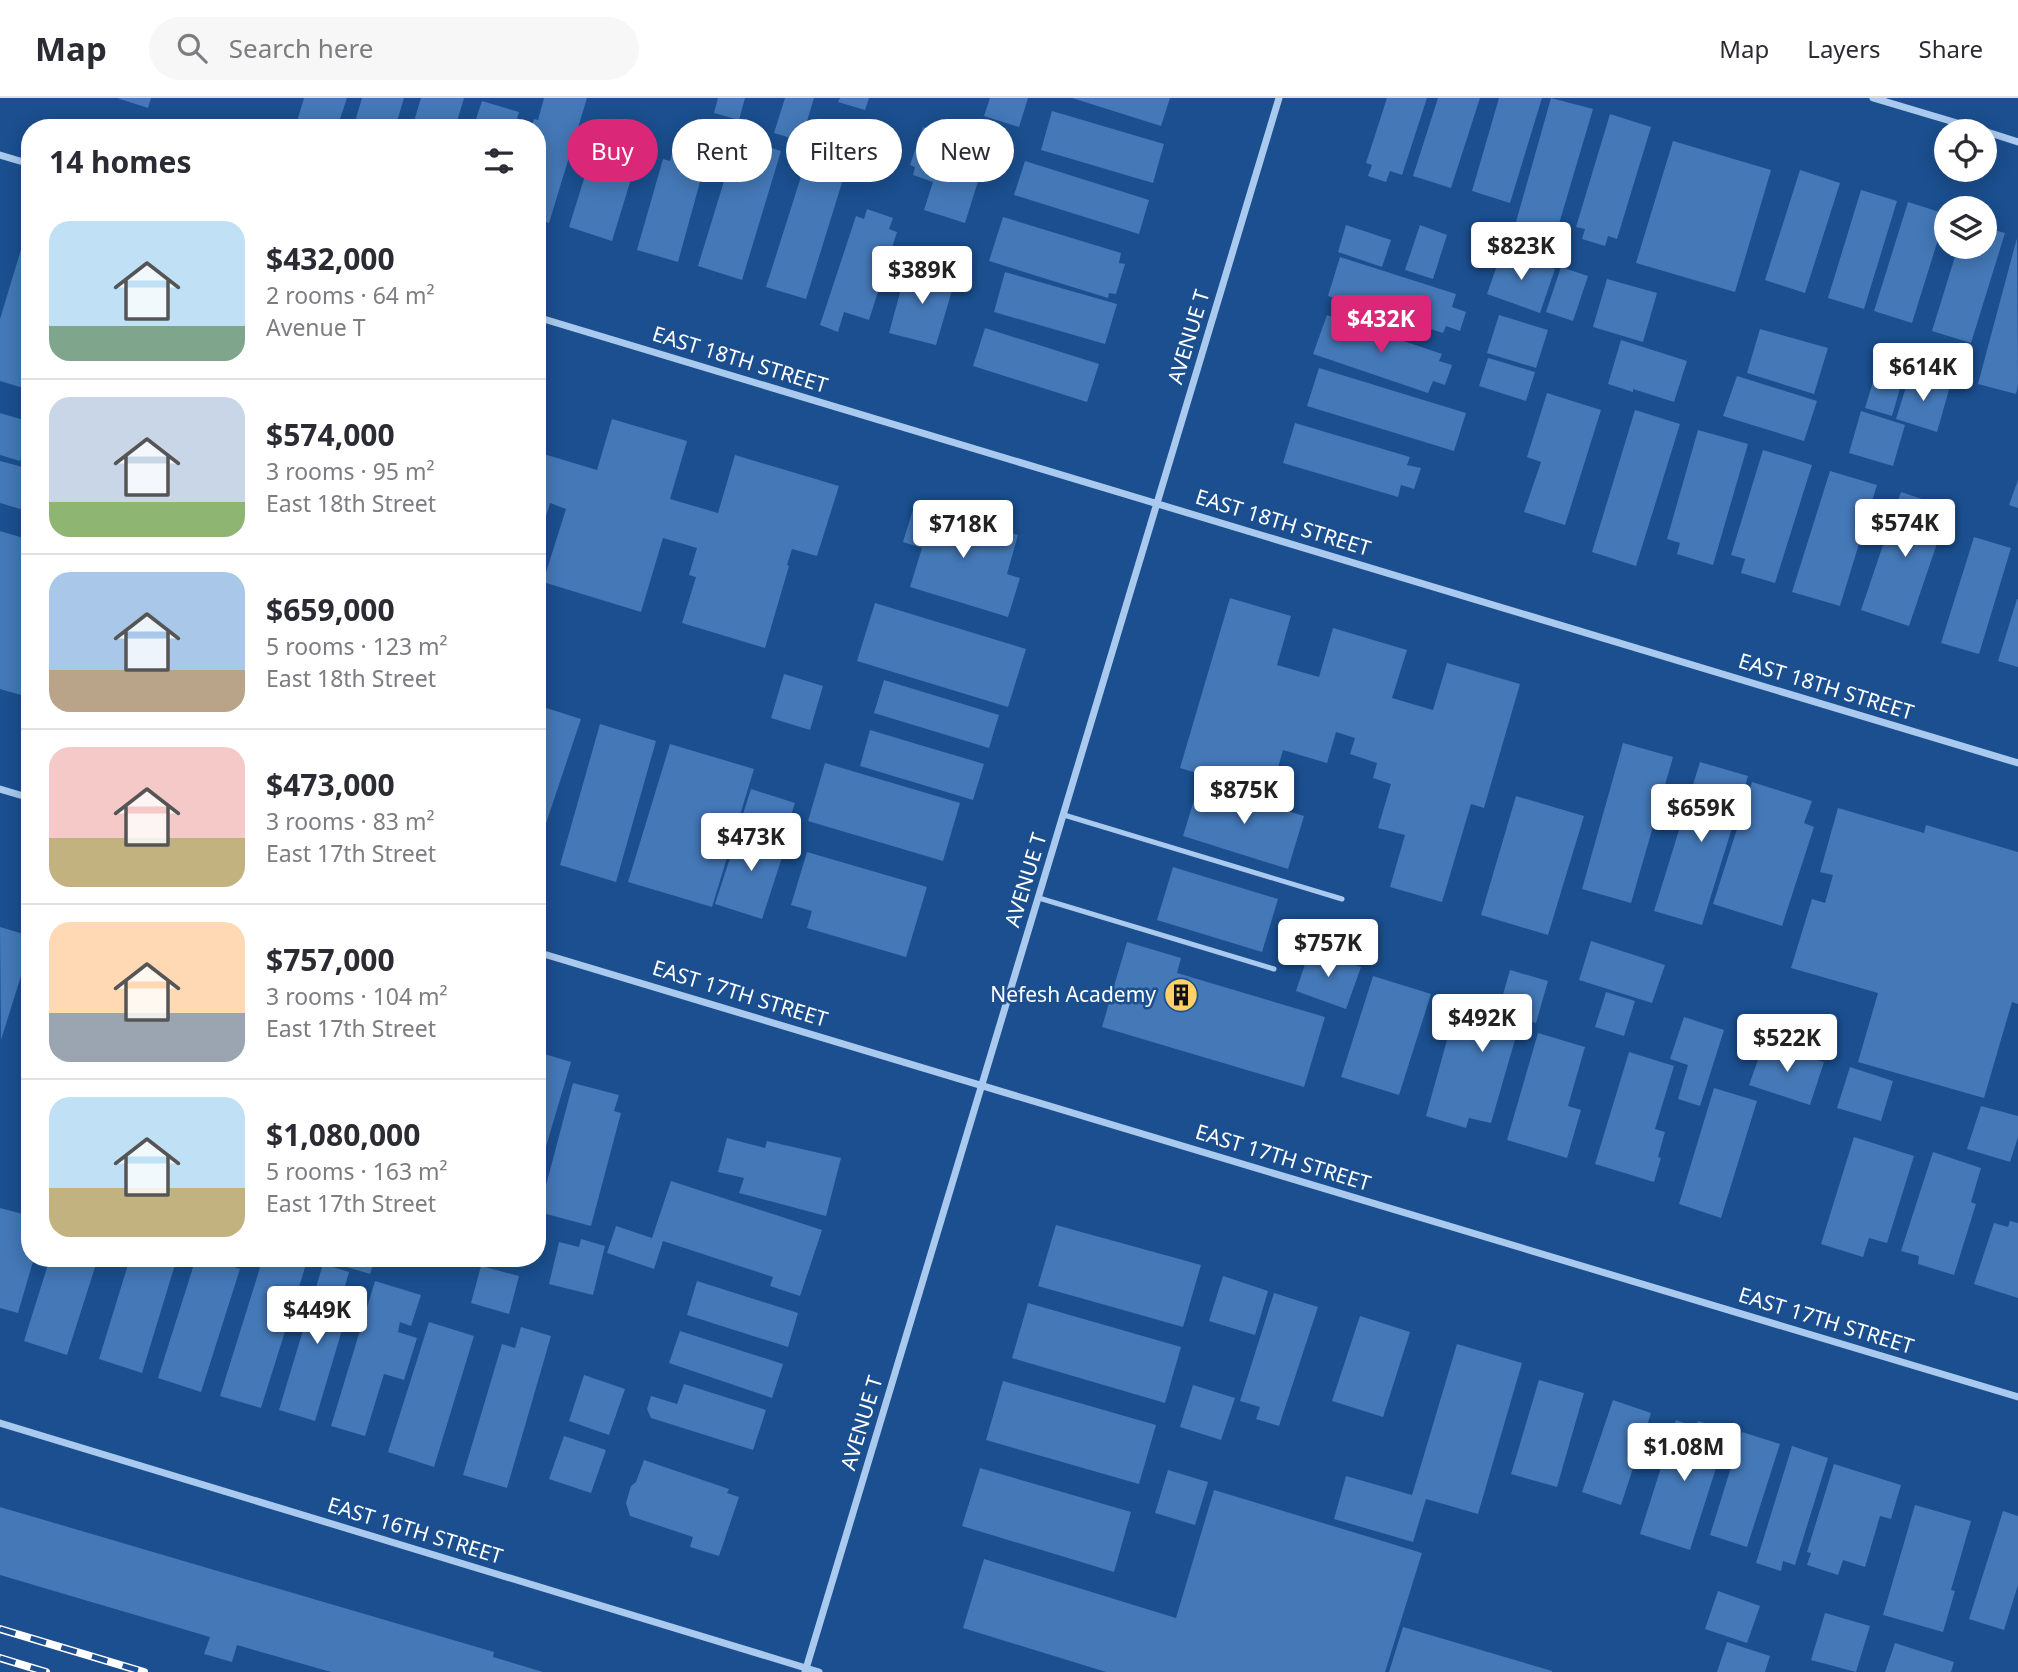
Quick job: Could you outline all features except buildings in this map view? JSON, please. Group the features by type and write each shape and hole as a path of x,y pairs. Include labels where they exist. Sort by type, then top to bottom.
{"street":[{"name":"AVENUE T","path":"806,1670 1279,98"},
{"path":"1873,98 1944,119"},
{"path":"1997,135 2018,142"},
{"path":"0,155 21,161"},
{"name":"EAST 18TH STREET","path":"546,320 2018,763"},
{"path":"0,789 21,796"},
{"name":"EAST 17TH STREET","path":"546,954 2018,1397"},
{"name":"EAST 16TH STREET","path":"0,1423 819,1672"}],"lane":[{"path":"1064,815 1342,899"},
{"path":"1039,898 1273,969"}],"railway":[{"path":"0,1629 144,1672"},
{"path":"0,1658 46,1672"}],"place":[{"name":"Nefesh Academy","path":"1181,995"}]}
